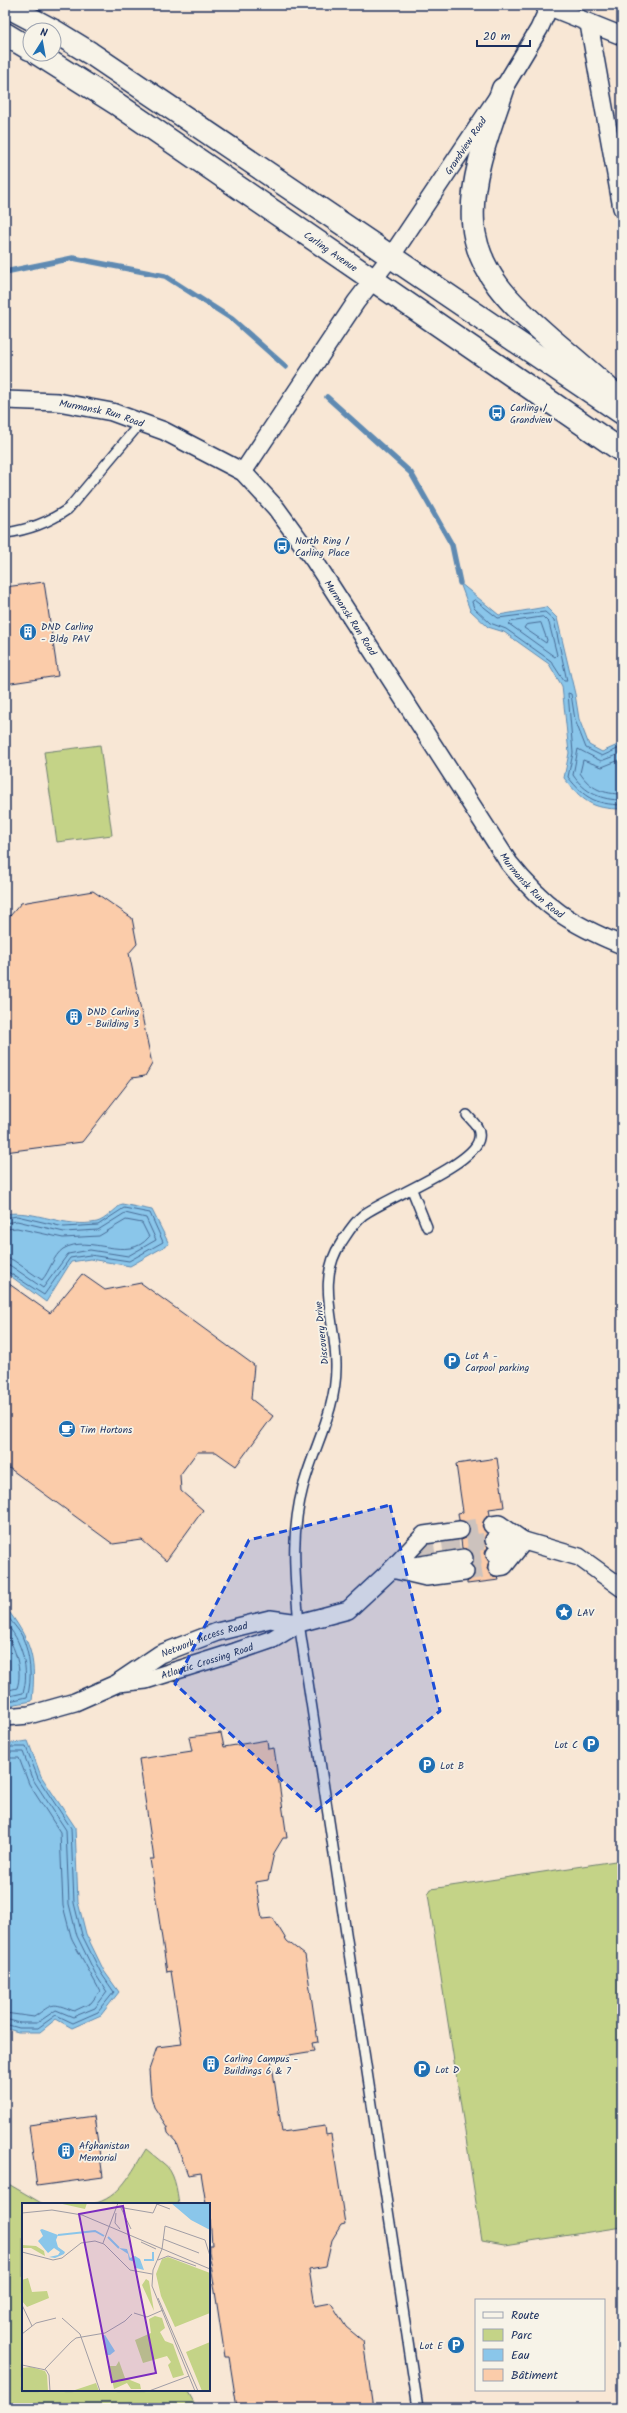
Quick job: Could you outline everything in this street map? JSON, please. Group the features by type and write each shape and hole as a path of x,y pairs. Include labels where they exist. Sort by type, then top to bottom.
{"main road":[{"path":"5,5 38,22"},
{"path":"5,34 22,44"},
{"path":"62,35 90,52 392,255 622,413"},
{"name":"Carling Avenue","path":"51,62 117,104 622,451"},
{"path":"503,89 481,154 474,200 473,222 476,243 496,286 511,304 622,401"}],"street":[{"path":"550,6 589,24 622,36"},
{"name":"Grandview Road","path":"243,472 356,302 392,255 503,89 539,29 550,6"},
{"path":"589,24 622,208"},
{"name":"Murmansk Run Road","path":"5,400 30,400 84,405 142,422 216,456 243,472 276,508 314,560 509,863 524,881 573,923 622,945"},
{"path":"524,1541 494,1546 499,1524 524,1541 579,1557 622,1588"},
{"name":"Atlantic Crossing Road","path":"5,1717 29,1715 75,1702 118,1683 146,1680 273,1639 299,1623 348,1610 392,1569 424,1535 460,1530"},
{"path":"392,1569 465,1565"},
{"name":"Network Access Road","path":"118,1683 160,1654 217,1632 270,1619 299,1623"}],"lane":[{"path":"5,533 37,526 53,520 68,509 142,422"},
{"name":"Discovery Drive","path":"418,2408 299,1623 293,1568 298,1506 306,1474 332,1404 336,1367 328,1274 340,1245 362,1215 380,1204 412,1190 437,1176 476,1146 479,1138 478,1128 467,1115"},
{"path":"412,1190 426,1227"}],"highlighted area":[{"path":"390,1505 440,1711 316,1811 175,1684 249,1540"}],"green space":[{"path":"100,745 112,835 57,842 44,752"},
{"path":"622,1860 622,2227 504,2245 482,2241 428,1894 431,1889"},
{"path":"146,2149 170,2171 175,2182 179,2203 95,2203 102,2201 118,2190 130,2175"},
{"path":"5,2182 41,2203 22,2203 22,2391 188,2391 197,2408 6,2408"}],"water":[{"path":"460,583 499,615 546,607 557,618 575,694 579,719 589,745 602,752 622,743 622,809 611,809 588,802 577,793 564,778 569,753 562,686 549,664 504,632 488,627 470,610"},
{"path":"122,1204 152,1210 169,1244 130,1266 90,1259 71,1262 46,1302 5,1272 5,1214 28,1214 73,1223 97,1222 107,1217"},
{"path":"10,1613 24,1635 31,1654 33,1664 33,1687 32,1701 5,1706 5,1614"},
{"path":"28,1741 41,1776 75,1827 78,1902 86,1934 104,1971 119,1992 101,2015 72,2028 56,2019 40,2032 18,2032 5,2028 5,1744"}],"building":[{"name":"DND Carling - Bldg PAV","path":"44,582 58,676 5,684 5,587"},
{"name":"DND Carling - Building 3","path":"93,891 132,918 137,944 129,953 152,1064 145,1076 132,1078 82,1142 5,1152 5,922 21,903"},
{"path":"82,1274 105,1290 141,1283 254,1365 251,1399 273,1416 236,1466 216,1452 197,1452 180,1475 181,1491 203,1510 166,1561 142,1540 113,1544 5,1465 5,1281 50,1313"},
{"path":"497,1458 504,1507 489,1509 490,1515 486,1517 482,1526 487,1533 484,1540 488,1547 485,1553 489,1562 487,1569 493,1576 498,1577 499,1580 467,1584 467,1582 474,1575 475,1570 471,1565 474,1557 471,1551 462,1548 461,1540 466,1538 470,1529 468,1524 459,1520 458,1513 463,1512 456,1464"},
{"name":"Carling Campus - Buildings 6 & 7","path":"221,1733 224,1747 267,1740 268,1749 274,1748 287,1838 283,1838 274,1853 268,1880 256,1882 262,1919 273,1918 287,1941 305,1955 318,2042 312,2043 314,2051 271,2058 282,2132 325,2126 326,2135 331,2134 345,2224 341,2225 332,2240 326,2266 309,2269 315,2306 331,2303 346,2327 363,2341 373,2408 237,2408 229,2357 225,2357 210,2259 210,2245 212,2245 210,2203 206,2203 201,2173 188,2175 176,2142 168,2133 167,2127 154,2107 151,2096 149,2070 157,2047 182,2044 171,1971 167,1972 150,1859 154,1859 139,1759 192,1751 189,1737"},
{"name":"Afghanistan Memorial","path":"94,2116 103,2177 37,2186 29,2125"}],"waterway":[{"path":"5,272 73,258 165,276 232,319 286,367"},
{"path":"327,397 411,473 452,545 460,583"}],"tunnel":[{"path":"460,1530 492,1525"},
{"path":"397,1566 425,1550 494,1540"},
{"path":"464,1558 495,1554"},
{"path":"465,1572 497,1567"}],"place":[{"name":"Carling / Grandview","path":"497,413"},
{"name":"North Ring / Carling Place","path":"282,546"},
{"name":"DND Carling - Bldg PAV","path":"28,632"},
{"name":"DND Carling - Building 3","path":"74,1017"},
{"name":"Lot A - Carpool parking","path":"452,1361"},
{"name":"Tim Hortons","path":"67,1429"},
{"name":"LAV","path":"564,1612"},
{"name":"Lot C","path":"591,1744"},
{"name":"Lot B","path":"427,1765"},
{"name":"Carling Campus - Buildings 6 & 7","path":"211,2064"},
{"name":"Lot D","path":"422,2069"},
{"name":"Afghanistan Memorial","path":"66,2151"},
{"name":"Lot E","path":"456,2345"}]}
